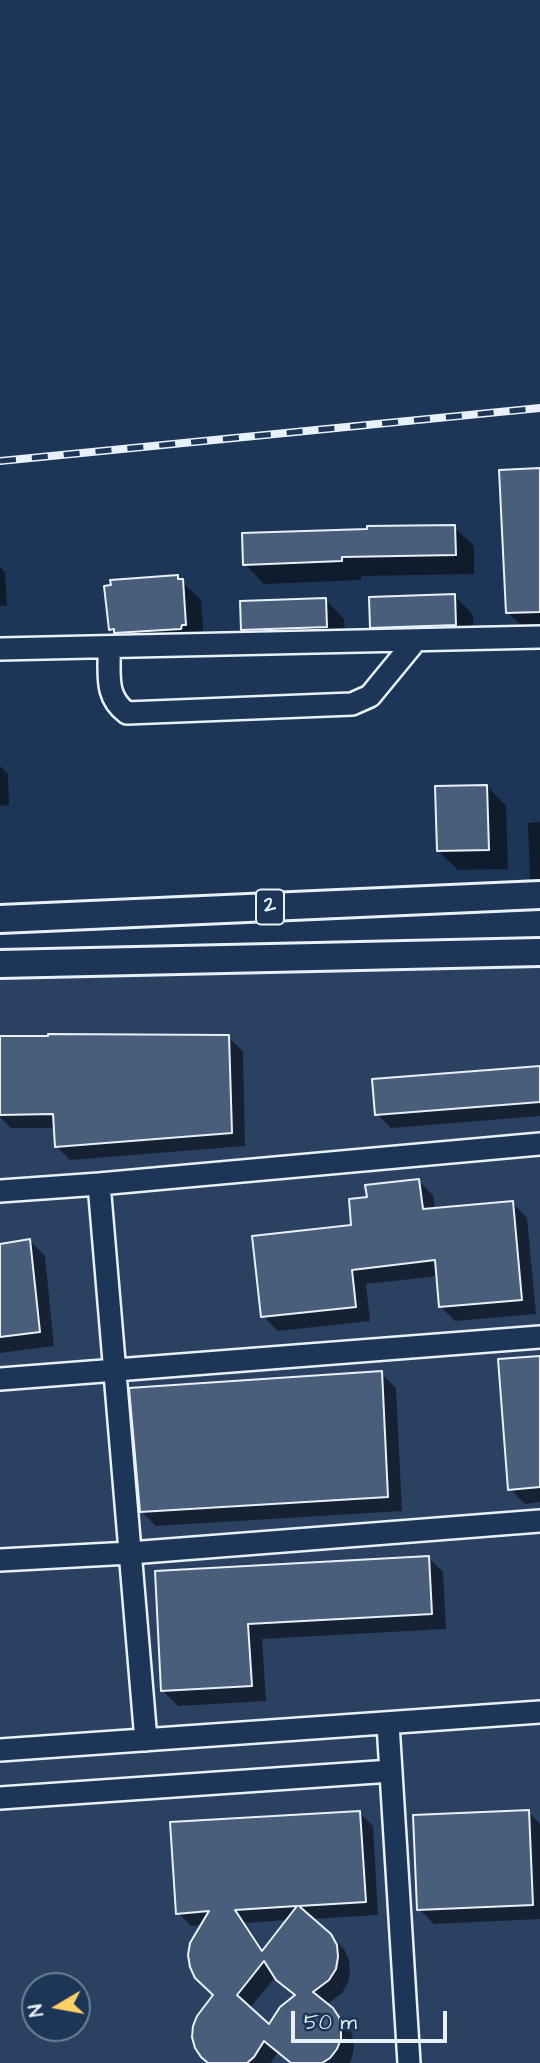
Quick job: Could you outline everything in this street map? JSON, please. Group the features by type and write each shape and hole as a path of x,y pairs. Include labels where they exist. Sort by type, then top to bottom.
{"main road":[{"name":"2","path":"0,919 540,895"},
{"path":"0,964 540,952"}],"street":[{"path":"0,649 540,637"},
{"path":"109,647 111,694 116,705 127,713 352,704 370,696 416,640"},
{"path":"0,1191 540,1144"},
{"path":"99,1184 146,1740"},
{"path":"0,1379 540,1337"},
{"path":"0,1560 130,1553 540,1521"},
{"path":"0,1750 540,1712"},
{"path":"387,1724 409,2063"},
{"path":"0,1798 391,1771"}],"shaded area":[{"path":"540,945 540,2063 0,2063 0,954"}],"building":[{"path":"540,468 540,612 506,613 499,470"},
{"path":"455,525 456,555 342,557 342,561 243,565 242,533 367,529 367,526"},
{"path":"178,575 178,579 183,579 186,625 182,625 181,629 114,633 114,629 109,630 104,586 111,585 110,580"},
{"path":"455,594 456,625 370,628 369,597"},
{"path":"326,598 327,627 241,630 240,601"},
{"path":"487,785 489,850 437,851 435,786"},
{"path":"229,1035 232,1133 55,1147 53,1114 0,1115 0,1036"},
{"path":"540,1066 540,1102 375,1115 372,1079"},
{"path":"419,1179 423,1209 513,1201 522,1300 439,1307 435,1260 352,1270 356,1307 261,1317 252,1236 351,1225 349,1199 367,1197 365,1185"},
{"path":"30,1239 40,1332 0,1337 0,1244"},
{"path":"540,1356 540,1487 508,1490 498,1359"},
{"path":"382,1371 388,1497 140,1512 129,1388"},
{"path":"429,1556 432,1614 248,1624 252,1686 161,1691 155,1571"},
{"path":"529,1810 533,1905 417,1910 413,1815"},
{"path":"360,1811 366,1902 299,1906 331,1934 337,1945 336,1969 329,1980 313,1992 333,2008 339,2017 341,2039 330,2058 322,2063 291,2063 264,2041 247,2063 208,2063 201,2057 192,2037 193,2026 213,1995 195,1978 188,1955 190,1943 209,1911 176,1914 170,1822","holes":["297,1906 262,1951 235,1910 281,1907","264,1961 276,1980 295,1995 280,2007 269,2024 237,1995"]}],"railway":[{"path":"0,461 540,408"}]}
